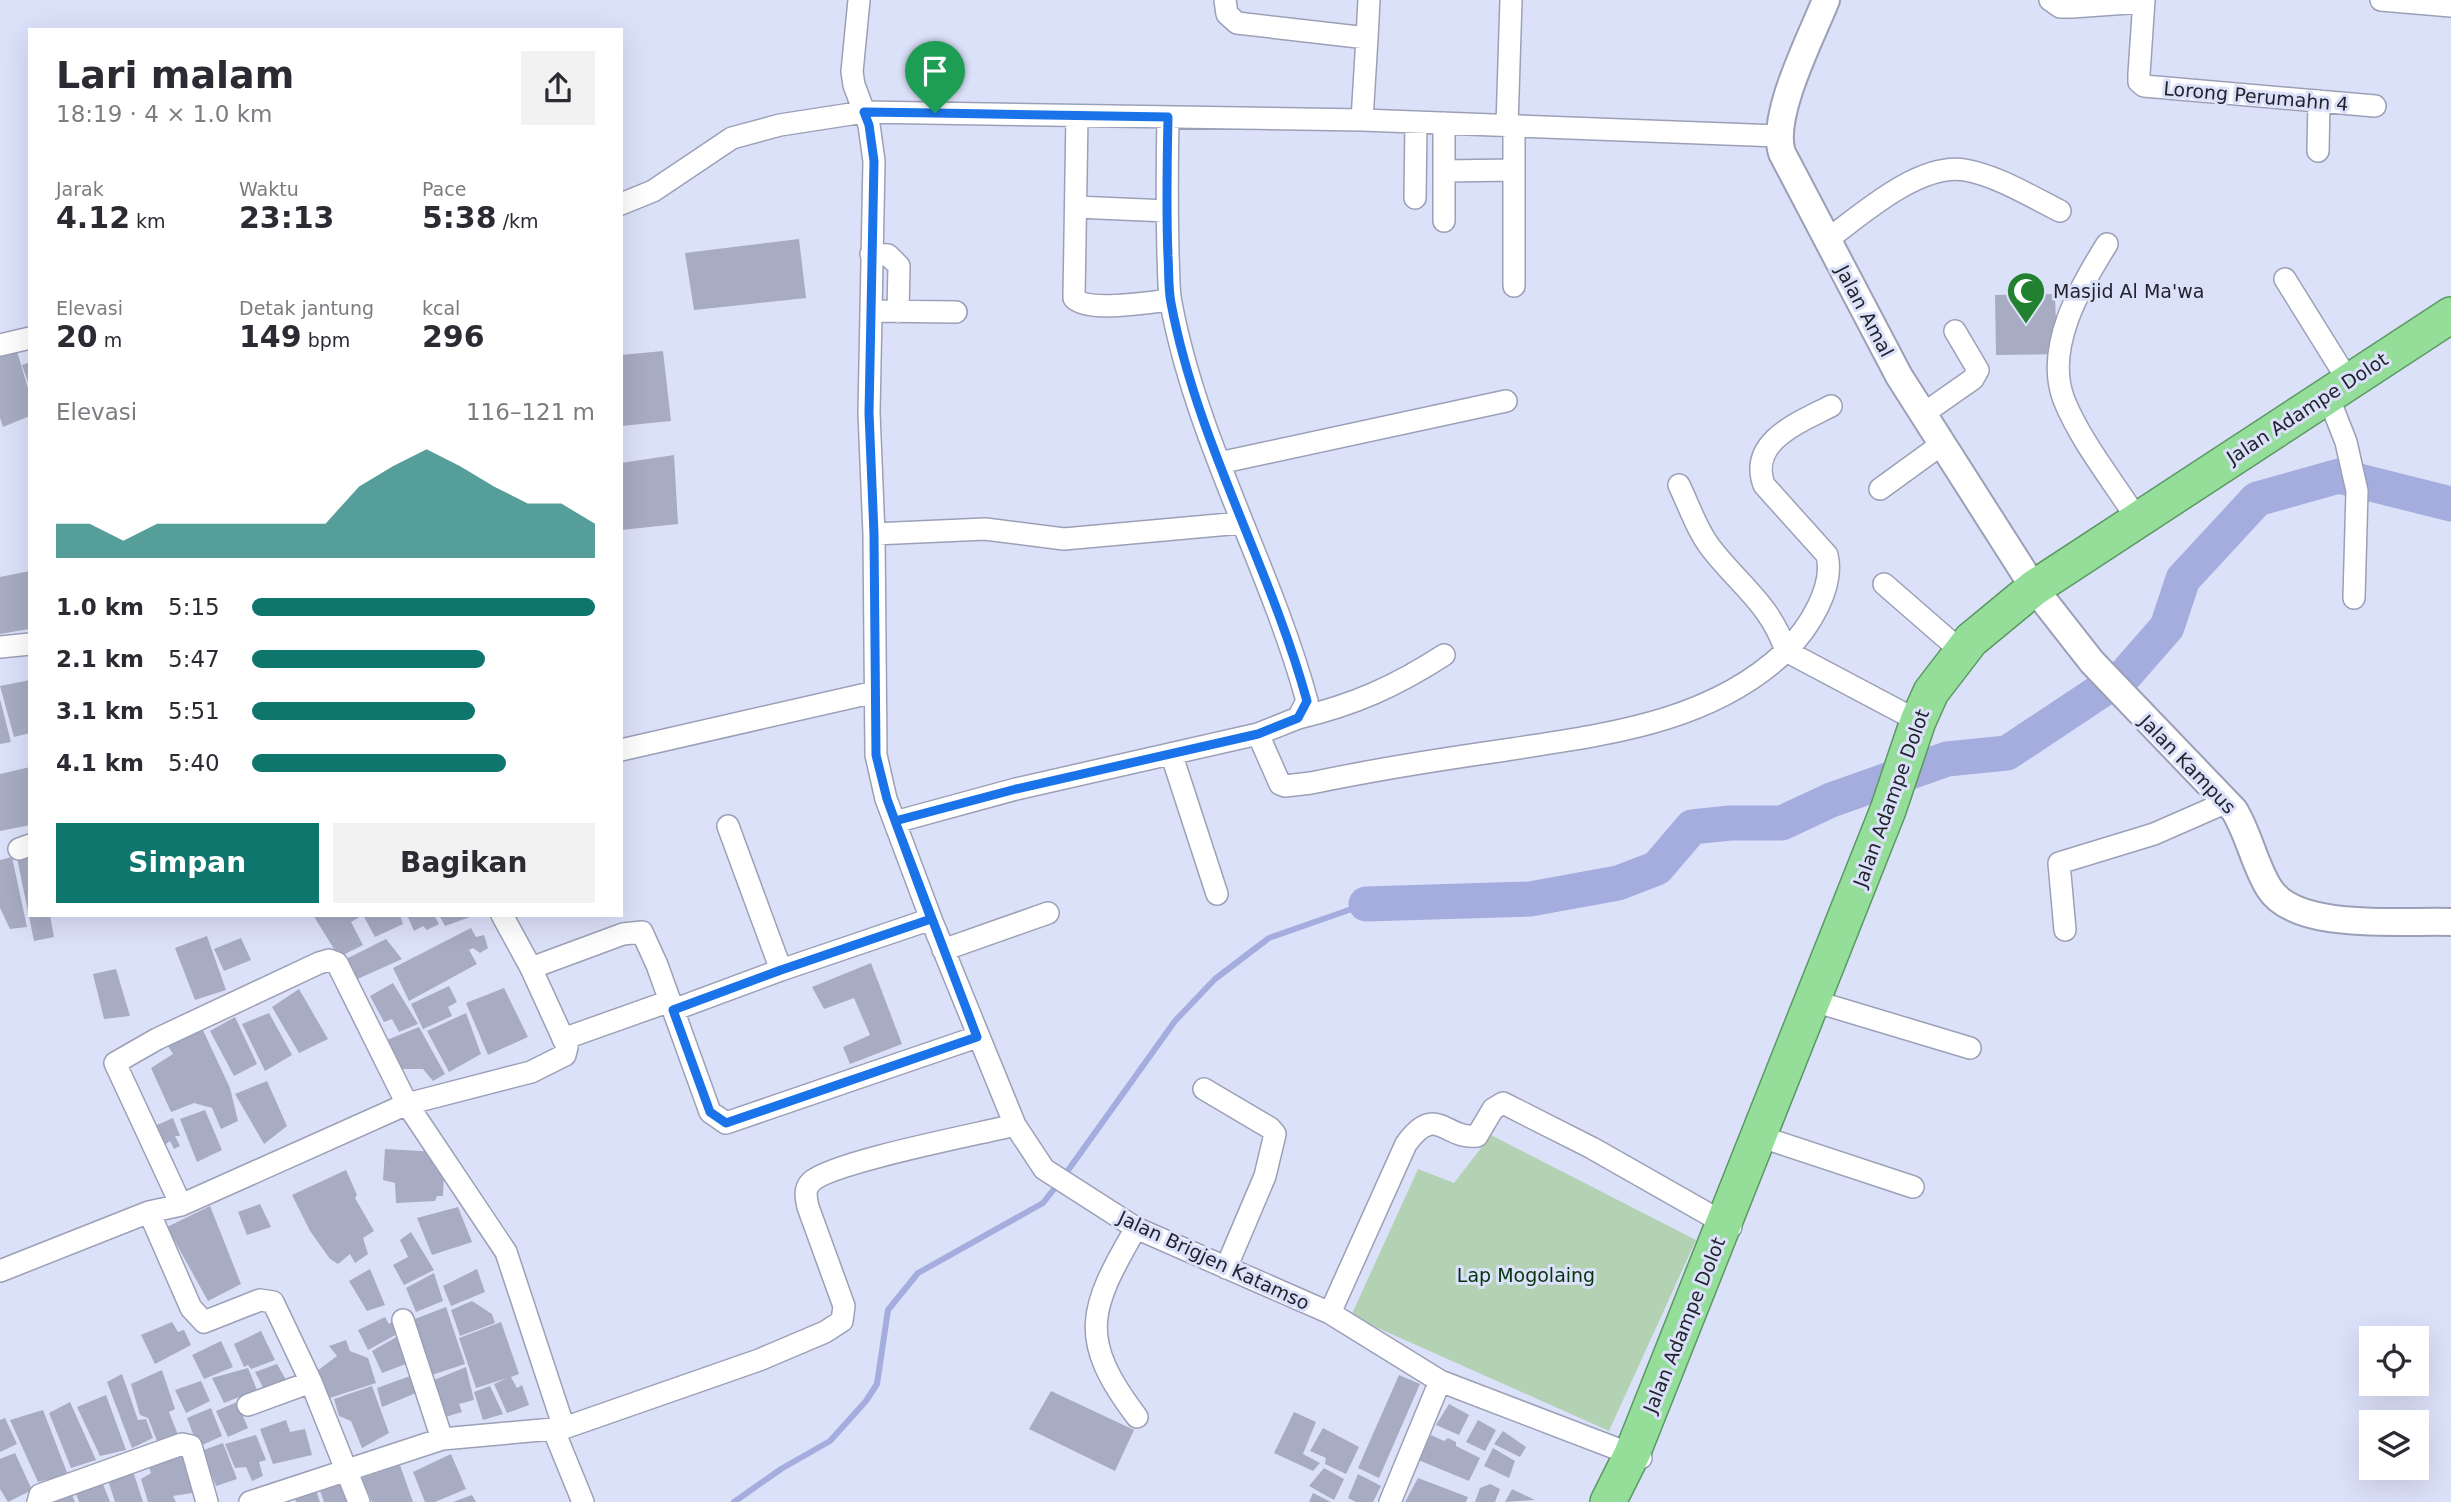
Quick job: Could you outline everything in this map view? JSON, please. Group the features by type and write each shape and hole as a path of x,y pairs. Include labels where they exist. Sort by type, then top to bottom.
{"highway":[{"name":"Jalan Adampe Dolot","path":"1732,1227 1774,1141 1827,1004 1896,810 1931,692 1961,651 1989,624 2039,595 2341,395 2451,314"},
{"name":"Jalan Adampe Dolot","path":"1917,742 1935,727 1965,673 2039,595 2137,519 2341,395 2451,332"},
{"name":"Jalan Adampe Dolot","path":"1625,1502 1639,1457 1896,810"},
{"name":"Jalan Adampe Dolot","path":"1608,1502 1639,1457"}],"street":[{"path":"1225,0 1227,14 1237,23 1367,38"},
{"path":"1362,120 1369,0"},
{"path":"1511,0 1514,286"},
{"path":"623,203 653,191 732,138 780,125 864,112 1362,120 1777,136 1785,103 1826,0"},
{"path":"2050,0 2060,7 2143,1"},
{"path":"2381,0 2451,6"},
{"name":"Lorong Perumahn 4","path":"2143,1 2139,82 2151,87 2375,106"},
{"name":"Jalan Brigjen Katamso","path":"858,9 852,72 869,125 874,161 869,413 874,534 876,755 895,821 931,919 1015,1125 1044,1169 1136,1228 1330,1313 1440,1381 1639,1457"},
{"path":"2318,151 2319,101"},
{"path":"1077,116 1076,301 1093,306 1170,300"},
{"path":"1168,117 1170,300 1187,370 1219,463 1285,628 1297,666 1307,701 1298,718"},
{"path":"1415,198 1416,122"},
{"path":"1444,123 1444,221"},
{"name":"Jalan Amal","path":"1777,136 1782,153 1895,369 2039,595"},
{"path":"1827,240 1880,200 1939,170 1963,169 1987,176 2060,211"},
{"path":"1444,171 1514,170"},
{"path":"1076,207 1167,211"},
{"path":"2107,244 2076,297 2062,348 2059,375 2064,398 2137,519"},
{"path":"871,254 887,255 899,266 898,312"},
{"path":"2285,279 2341,395 2357,491 2354,598"},
{"path":"871,311 956,312"},
{"path":"1923,414 1973,379 1978,370 1955,331"},
{"path":"0,345 28,338"},
{"path":"1219,463 1506,401"},
{"path":"1258,734 1280,784 1285,786 1311,783 1638,728 1708,701 1757,674 1803,634 1829,578 1827,555 1764,485 1759,471 1762,457 1772,440 1831,405"},
{"path":"1880,489 1942,444"},
{"path":"1679,485 1701,532 1714,552 1769,613 1786,651 1917,742"},
{"path":"874,534 985,529 1064,538 1241,523"},
{"path":"1884,584 1961,651"},
{"name":"Jalan Kampus","path":"2039,595 2092,662 2131,705 2227,802 2245,828 2269,887 2289,908 2324,919 2451,922"},
{"path":"0,647 28,644"},
{"path":"895,821 1016,789 1172,756 1258,734 1298,718 1360,701 1398,685 1444,655"},
{"path":"623,750 875,692"},
{"path":"1172,756 1217,894"},
{"path":"2065,930 2059,863 2154,834 2227,802"},
{"path":"728,826 781,970"},
{"path":"943,950 1048,913"},
{"path":"0,1271 149,1212 181,1205 407,1104 531,1072 565,1055 567,1048 563,1039 531,968 503,917"},
{"path":"563,1039 671,1006 931,919"},
{"path":"531,968 638,931 646,941 710,1112 726,1123 977,1037"},
{"path":"181,1205 115,1063 157,1039 319,963 329,960 337,963 407,1104 506,1252 583,1502"},
{"path":"1827,1004 1970,1048"},
{"path":"1204,1089 1270,1128 1275,1134 1265,1176 1226,1268"},
{"path":"1330,1313 1406,1144 1416,1130 1440,1124 1468,1136 1477,1136 1493,1109 1503,1103 1592,1148 1732,1227"},
{"path":"250,1502 442,1439 475,1434 559,1429 758,1360 835,1327 842,1321 844,1306 808,1207 808,1184 825,1173 855,1164 1015,1125"},
{"path":"1774,1141 1913,1187"},
{"path":"149,1212 197,1317 204,1322 212,1321 260,1300 273,1301 311,1382 359,1502"},
{"path":"1136,1228 1105,1282 1096,1320 1100,1357 1115,1388 1137,1417"},
{"path":"403,1320 442,1439"},
{"path":"1390,1502 1440,1381"},
{"path":"248,1405 311,1382"},
{"path":"38,1502 40,1494 182,1444 191,1446 207,1502"}],"green space":[{"name":"Lap Mogolaing","path":"1491,1135 1696,1240 1609,1431 1351,1316 1418,1169 1454,1183"}],"building":[{"path":"799,239 806,298 694,310 685,253"},
{"name":"Masjid Al Ma'wa","path":"2055,294 2057,354 1996,355 1995,295"},
{"path":"17,351 28,388 28,417 3,427 0,418 0,357"},
{"path":"663,351 671,421 623,426 623,355"},
{"path":"28,363 28,382 22,365"},
{"path":"674,455 678,524 623,530 623,463"},
{"path":"28,571 28,629 0,634 0,577"},
{"path":"28,680 28,734 14,737 0,686"},
{"path":"0,699 11,742 0,744"},
{"path":"28,767 28,825 0,831 0,774"},
{"path":"28,855 28,912 17,858"},
{"path":"12,857 27,927 10,929 0,908 0,860"},
{"path":"29,917 50,917 54,937 34,941"},
{"path":"314,917 360,917 351,922 363,945 339,957"},
{"path":"364,917 401,917 403,924 375,937"},
{"path":"408,917 435,917 439,924 427,930 423,926 414,931"},
{"path":"440,917 470,917 445,926"},
{"path":"471,928 476,937 484,935 488,948 480,953 473,948 469,950 477,964 409,1001 393,968"},
{"path":"207,936 226,990 195,1000 175,948"},
{"path":"241,938 251,960 224,971 214,949"},
{"path":"386,939 402,959 353,981 342,961"},
{"path":"871,963 902,1044 850,1064 843,1047 870,1035 854,998 824,1009 812,987"},
{"path":"116,969 130,1016 104,1019 93,974"},
{"path":"393,983 418,1024 399,1032 392,1019 384,1022 370,996"},
{"path":"449,986 457,1002 448,1007 452,1016 423,1029 411,1004"},
{"path":"504,988 528,1037 488,1055 466,1003"},
{"path":"299,989 328,1039 299,1053 272,1007"},
{"path":"269,1013 292,1055 265,1071 242,1024"},
{"path":"466,1013 481,1054 449,1072 427,1031"},
{"path":"235,1017 257,1064 234,1076 210,1031"},
{"path":"200,1024 230,1088 238,1121 221,1129 212,1108 194,1103 171,1112 151,1068 173,1054 165,1041"},
{"path":"419,1027 445,1074 433,1081 423,1069 397,1069 382,1042"},
{"path":"267,1081 287,1126 264,1144 235,1094"},
{"path":"205,1110 222,1150 197,1162 180,1119"},
{"path":"173,1118 180,1136 175,1136 180,1146 174,1149 170,1141 166,1144 157,1142 150,1128"},
{"path":"385,1149 438,1152 436,1170 444,1171 443,1196 437,1196 435,1201 396,1203 395,1183 383,1180"},
{"path":"346,1170 357,1195 355,1198 374,1231 363,1238 368,1254 355,1263 350,1254 338,1264 330,1259 310,1231 292,1195"},
{"path":"260,1204 271,1227 247,1235 238,1212"},
{"path":"210,1206 241,1284 208,1301 167,1227"},
{"path":"458,1207 472,1242 432,1255 417,1218"},
{"path":"411,1232 434,1270 404,1285 393,1265 408,1257 400,1240"},
{"path":"370,1269 385,1305 367,1311 349,1281"},
{"path":"477,1269 485,1292 451,1306 443,1286"},
{"path":"434,1273 443,1301 416,1312 406,1288"},
{"path":"472,1301 492,1314 495,1323 460,1336 451,1310"},
{"path":"446,1307 465,1364 429,1376 407,1322"},
{"path":"385,1317 389,1324 393,1321 399,1333 368,1350 358,1330"},
{"path":"172,1322 178,1332 184,1330 191,1345 155,1364 141,1335"},
{"path":"501,1322 519,1374 511,1377 517,1388 522,1385 529,1405 507,1413 494,1384 507,1378 476,1388 459,1338"},
{"path":"261,1331 275,1360 251,1369 248,1365 244,1367 234,1344"},
{"path":"400,1335 411,1362 382,1373 372,1351"},
{"path":"346,1340 350,1351 368,1358 376,1383 330,1398 317,1371 337,1356 329,1346"},
{"path":"221,1341 233,1367 204,1379 192,1355"},
{"path":"277,1364 289,1385 266,1393 255,1372"},
{"path":"466,1367 474,1400 459,1404 462,1412 442,1418 429,1382"},
{"path":"248,1368 257,1390 224,1403 212,1378"},
{"path":"162,1370 175,1409 169,1412 180,1440 159,1446 148,1418 140,1415 131,1384"},
{"path":"122,1374 138,1420 146,1419 153,1438 132,1448 107,1382"},
{"path":"1399,1375 1420,1384 1379,1478 1358,1468"},
{"path":"410,1376 416,1393 382,1407 377,1388"},
{"path":"201,1381 210,1401 186,1413 175,1390"},
{"path":"372,1386 389,1433 362,1448 351,1421 339,1416 334,1399"},
{"path":"490,1386 503,1414 483,1420 474,1392"},
{"path":"1051,1391 1134,1430 1115,1471 1029,1429"},
{"path":"106,1395 126,1450 100,1456 77,1407"},
{"path":"70,1402 96,1460 71,1468 49,1413"},
{"path":"237,1402 248,1428 228,1437 216,1411"},
{"path":"1449,1404 1469,1415 1459,1435 1436,1425"},
{"path":"211,1408 222,1436 198,1447 187,1418"},
{"path":"43,1410 68,1475 38,1482 10,1420"},
{"path":"1294,1412 1316,1422 1303,1454 1320,1463 1313,1471 1274,1453"},
{"path":"5,1418 17,1444 0,1452 0,1420"},
{"path":"286,1420 290,1432 305,1429 312,1455 273,1464 260,1429"},
{"path":"1478,1420 1496,1430 1485,1451 1466,1442"},
{"path":"1323,1428 1359,1447 1346,1474 1325,1464 1326,1458 1310,1451"},
{"path":"1503,1431 1526,1447 1520,1457 1494,1444"},
{"path":"256,1435 266,1460 259,1462 263,1476 252,1481 246,1467 235,1468 225,1444"},
{"path":"1431,1435 1444,1441 1448,1438 1456,1442 1456,1446 1480,1458 1469,1481 1416,1459"},
{"path":"223,1443 237,1479 216,1486 201,1451"},
{"path":"1493,1448 1515,1461 1509,1478 1484,1466"},
{"path":"185,1451 198,1492 173,1496 176,1502 148,1502 141,1479 151,1473 147,1461"},
{"path":"15,1453 32,1490 8,1502 0,1489 0,1459"},
{"path":"451,1454 466,1489 435,1502 425,1502 413,1472"},
{"path":"400,1465 413,1502 372,1502 362,1478"},
{"path":"1324,1468 1344,1479 1334,1500 1309,1486"},
{"path":"133,1471 143,1502 115,1502 107,1477"},
{"path":"1358,1474 1381,1486 1373,1502 1356,1502 1348,1498"},
{"path":"1418,1478 1468,1497 1466,1502 1405,1502"},
{"path":"101,1479 110,1502 79,1502 74,1488"},
{"path":"342,1481 350,1502 324,1502 319,1488"},
{"path":"1490,1484 1500,1489 1495,1502 1475,1502 1480,1488"},
{"path":"1512,1489 1535,1500 1505,1502"},
{"path":"70,1490 75,1502 48,1502"},
{"path":"316,1490 320,1502 296,1502 295,1498"},
{"path":"1313,1493 1331,1502 1309,1502"},
{"path":"472,1495 476,1502 453,1502"}],"waterway":[{"path":"1366,904 1530,899 1618,883 1657,868 1692,827 1730,823 1782,823 1831,800 1947,759 2007,753 2126,674 2167,627 2183,579 2257,499 2339,476 2451,504"},
{"path":"1064,1176 1175,1021 1215,979 1269,938 1366,904"},
{"path":"734,1502 781,1469 830,1441 866,1401 877,1384 888,1310 918,1273 1043,1203 1058,1184"}],"place":[{"name":"Masjid Al Ma'wa","path":"2026,325"}],"route":[{"path":"935,113 864,112 869,125 874,161 869,413 874,534 876,755 887,799 931,919 673,1010 710,1112 726,1123 739,1121 977,1037 931,919 895,821 1016,789 1100,769 1172,756 1258,734 1298,718 1307,701 1285,628 1228,491 1182,353 1170,300 1168,117 935,113"}]}
